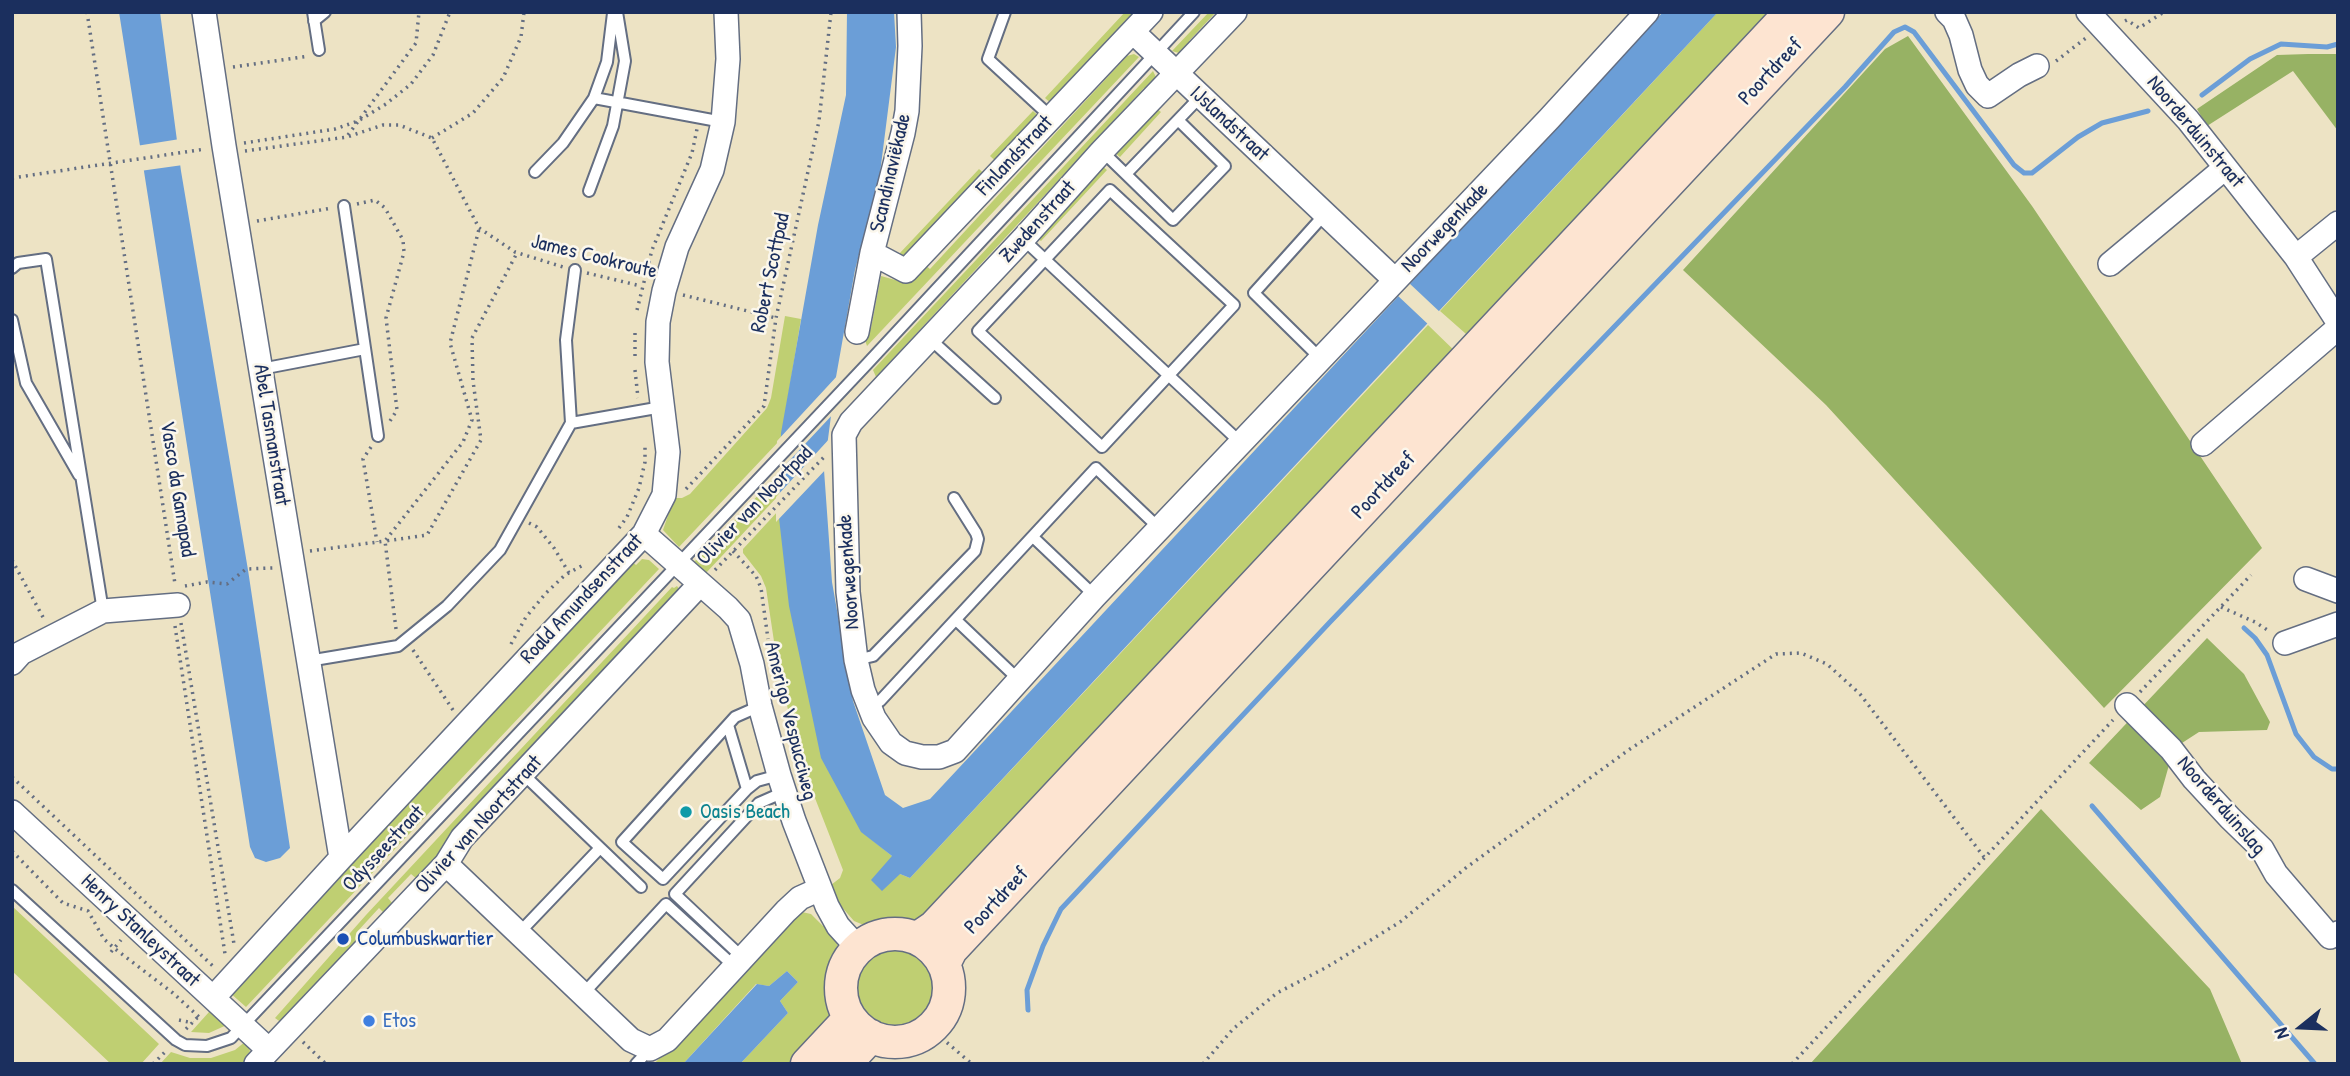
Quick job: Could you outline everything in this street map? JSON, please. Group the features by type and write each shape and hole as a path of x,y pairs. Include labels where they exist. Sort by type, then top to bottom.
{"main road":[{"name":"Poortdreef","path":"1488,355 1791,12"},
{"name":"Poortdreef","path":"918,938 934,927 1488,355 1828,12"},
{"name":"Poortdreef","path":"944,964 951,950 1464,380"},
{"path":"886,934 918,938 937,953 944,964 948,975 948,999 945,1010 931,1029 920,1036 896,1042 860,1027 843,1004 843,974 858,948 876,937 886,934"},
{"path":"807,1064 860,1027"},
{"path":"845,1064 860,1027"}],"street":[{"name":"Abel Tasmanstraat","path":"204,12 214,70 219,150 261,369 341,858"},
{"name":"Roald Amundsenstraat","path":"213,998 644,534 664,495 668,452 651,409 657,362 658,322 653,288 677,247 712,170 723,122 728,59 726,12"},
{"name":"Scandinaviëkade","path":"856,332 872,253 903,133 910,46 909,12"},
{"name":"Finlandstraat","path":"872,253 906,271 1151,12"},
{"name":"Zwedenstraat","path":"838,442 851,422 1235,12"},
{"name":"Noorwegenkade","path":"838,442 848,592 856,660 863,690 874,718 891,743 905,753 939,757 955,751 1095,596 1549,119 1647,12"},
{"path":"1947,12 1954,19 1961,35 1970,71 1988,96 2037,66"},
{"name":"Noorderduinstraat","path":"2088,12 2188,120 2296,257 2338,323"},
{"name":"IJslandstraat","path":"1133,32 1395,280"},
{"path":"2110,264 2225,168"},
{"path":"2296,257 2338,223"},
{"path":"2203,444 2338,328"},
{"name":"Amerigo Vespucciweg","path":"644,534 739,620 781,784 820,889 838,926 858,948"},
{"path":"2306,579 2338,591"},
{"name":"Olivier van Noortstraat","path":"262,1057 446,864 462,838 700,584"},
{"path":"12,663 21,653 103,611 175,599"},
{"path":"2285,643 2338,624"},
{"name":"Noorderduinslag","path":"2127,705 2171,749 2230,818 2262,849 2276,874 2330,937 2338,933"},
{"name":"Henry Stanleystraat","path":"12,812 244,1026 262,1057"},
{"path":"446,864 631,1040 643,1057 667,1040 800,898 820,889"}],"lane":[{"path":"318,50 313,17 325,12"},
{"path":"535,172 563,143 594,98 607,62 615,12"},
{"path":"590,191 612,126 625,61 615,12"},
{"path":"1005,12 988,59 1051,117"},
{"name":"Odysseestraat","path":"12,890 176,1040 185,1045 207,1046 231,1038 757,481 1194,12"},
{"path":"1126,174 1200,97"},
{"path":"594,98 723,122"},
{"name":"IJslandstraat","path":"1102,151 1172,220 1226,166 1178,120"},
{"path":"1110,190 1234,305 1102,447 978,331 1045,259 1110,190"},
{"path":"344,206 379,436"},
{"path":"1321,359 1254,293 1325,214"},
{"path":"1023,239 1241,443"},
{"path":"12,268 18,263 46,259 103,611"},
{"path":"308,661 402,642 447,606 500,550 571,423 566,340 575,270"},
{"path":"12,320 26,383 82,481"},
{"path":"930,339 995,398"},
{"path":"261,369 365,349"},
{"path":"571,423 651,409"},
{"path":"870,708 880,701 1096,468 1160,529"},
{"path":"856,660 873,656 975,551 978,539 976,533 954,498"},
{"path":"1033,537 1095,596"},
{"path":"956,620 1019,680"},
{"name":"Amerigo Vespucciweg","path":"760,706 735,717 622,842 663,879 747,789 757,781 781,784"},
{"path":"728,725 747,789"},
{"path":"523,774 641,887"},
{"name":"Amerigo Vespucciweg","path":"739,962 675,894 759,803 781,784"},
{"path":"519,933 600,848"},
{"path":"583,994 666,904 739,962"}],"path":[{"name":"Vasco da Gamapad","path":"87,12 233,975"},
{"path":"347,136 416,43 419,12"},
{"path":"219,150 335,129 358,121 411,84 433,55 450,12"},
{"path":"12,177 347,136 383,125 399,125 432,138 473,113 503,78 521,37 524,12"},
{"name":"Robert Scottpad","path":"664,495 684,491 764,406 776,318 819,121 831,12"},
{"path":"2109,33 2127,20 2139,29 2164,12"},
{"path":"2037,66 2052,63 2081,42"},
{"path":"214,70 313,55 318,50"},
{"path":"615,534 627,517 639,488 645,462 645,442 651,409 634,344 653,288 652,250 692,153 700,119"},
{"name":"James Cookroute","path":"432,138 479,228 517,253 575,270 776,318"},
{"path":"464,727 402,642 385,541 463,442 472,420 450,343 479,228"},
{"name":"James Cookroute","path":"175,599 207,582 227,584 246,569 427,535 481,440 473,381 472,338 517,253"},
{"name":"Olivier van Noortpad","path":"700,584 838,442"},
{"path":"519,516 537,527 569,573"},
{"name":"Amerigo Vespucciweg","path":"733,551 756,576 761,588 769,650"},
{"path":"509,646 526,617 546,593 592,557"},
{"path":"12,559 53,637"},
{"path":"1792,1064 2251,575"},
{"path":"175,599 233,975"},
{"path":"2221,607 2255,622 2285,643"},
{"path":"1203,1064 1233,1030 1277,993 1327,967 1399,922 1467,867 1630,749 1776,654 1801,653 1827,664 1860,694 1984,857"},
{"path":"451,707 460,698"},
{"path":"12,777 233,975"},
{"path":"12,851 63,903 88,911 104,939 199,1017"},
{"path":"179,1020 193,1023"},
{"path":"289,1028 326,1064"},
{"path":"931,1029 972,1064"}],"green space":[{"path":"1125,12 1137,12 1054,106 1045,98"},
{"path":"1209,12 1216,12 1189,41 1190,44 1179,53 1172,51"},
{"path":"1718,12 1782,12 1474,341 1440,311"},
{"path":"1908,36 2032,206 2262,548 2104,708 1826,405 1683,270 1885,49"},
{"path":"1134,54 1139,57 867,346 864,337 871,328 881,276 906,283 924,264 930,269 1127,56"},
{"path":"2338,54 2338,131 2293,71 2207,126 2197,109 2277,55"},
{"path":"1153,71 1156,77 1147,90 1144,88 876,377 873,370"},
{"path":"1155,107 1161,112 1120,157 1114,152"},
{"path":"1033,111 1042,119 999,164 990,156"},
{"path":"1101,165 1107,170 1041,241 1035,236"},
{"path":"979,169 988,177 908,262 899,254"},
{"path":"785,316 801,319 781,439 679,547 663,530 674,498 690,494 767,408"},
{"path":"1428,325 1460,356 935,915 909,928 871,928 854,921 840,905 831,885 840,878 843,870 806,775 791,722 778,668 766,588 761,576 743,553 743,549 779,510 861,831 892,856 900,874 910,878"},
{"path":"780,472 779,495 706,573 694,561"},
{"path":"642,559 649,560 659,569 246,1007 229,992 631,561 636,565"},
{"path":"677,586 679,589 453,830 458,836 417,879 411,874 388,898 393,904 385,914 379,908 356,933 361,938 282,1023 275,1018 366,915 672,587"},
{"path":"2207,638 2244,674 2270,722 2267,730 2199,732 2182,743 2169,765 2160,797 2141,810 2089,763"},
{"path":"2041,809 2210,989 2242,1064 1810,1064"},
{"path":"12,906 159,1044 141,1064 111,1064 12,971"},
{"path":"797,911 811,914 823,926 826,925 837,943 839,953 833,986 832,1016 797,1064 740,1064 788,1013 780,1001 798,982 787,971 769,986 756,984 683,1064 654,1064"},
{"path":"894,948 909,951 922,960 931,973 934,988 931,1003 922,1016 909,1025 894,1028 879,1025 866,1016 857,1003 854,988 857,973 866,960 879,951"},
{"path":"209,1012 215,1012 229,1024 209,1033 191,1032"},
{"path":"246,1041 250,1051 244,1064 160,1064 171,1052 190,1058 211,1058 235,1050"}],"water":[{"path":"119,12 160,12 181,171 248,570 290,848 280,858 266,862 255,858 250,847"},
{"path":"847,12 894,12 896,47 880,173 855,270 836,377 824,470 832,582 853,701 885,795 903,808 930,799 1663,12 1718,12 910,878 900,874 882,891 871,880 892,856 861,832 821,758 789,606 779,518 781,433 818,225 846,95"},
{"path":"787,971 798,982 780,1001 788,1013 740,1064 683,1064 757,984 769,986"}],"pier":[{"path":"180,139 183,165 140,171 136,146"},
{"path":"1408,282 1442,314 1431,327 1396,294"},
{"path":"838,375 835,412 776,475 777,441"},
{"path":"831,437 828,467 776,522 776,497"}],"waterway":[{"path":"1028,1010 1027,990 1043,946 1061,909 1330,622 1845,87 1894,32 1905,27 1914,32 2014,165 2024,173 2032,173 2078,137 2102,123 2148,111"},
{"path":"2202,95 2250,59 2281,44 2327,47 2338,44"},
{"path":"2244,628 2267,655 2296,734 2314,757 2332,769 2338,769"},
{"path":"2092,806 2315,1064"}],"place":[{"name":"Oasis Beach","path":"686,812"},
{"name":"Columbuskwartier","path":"343,939"},
{"name":"Etos","path":"369,1021"}]}
